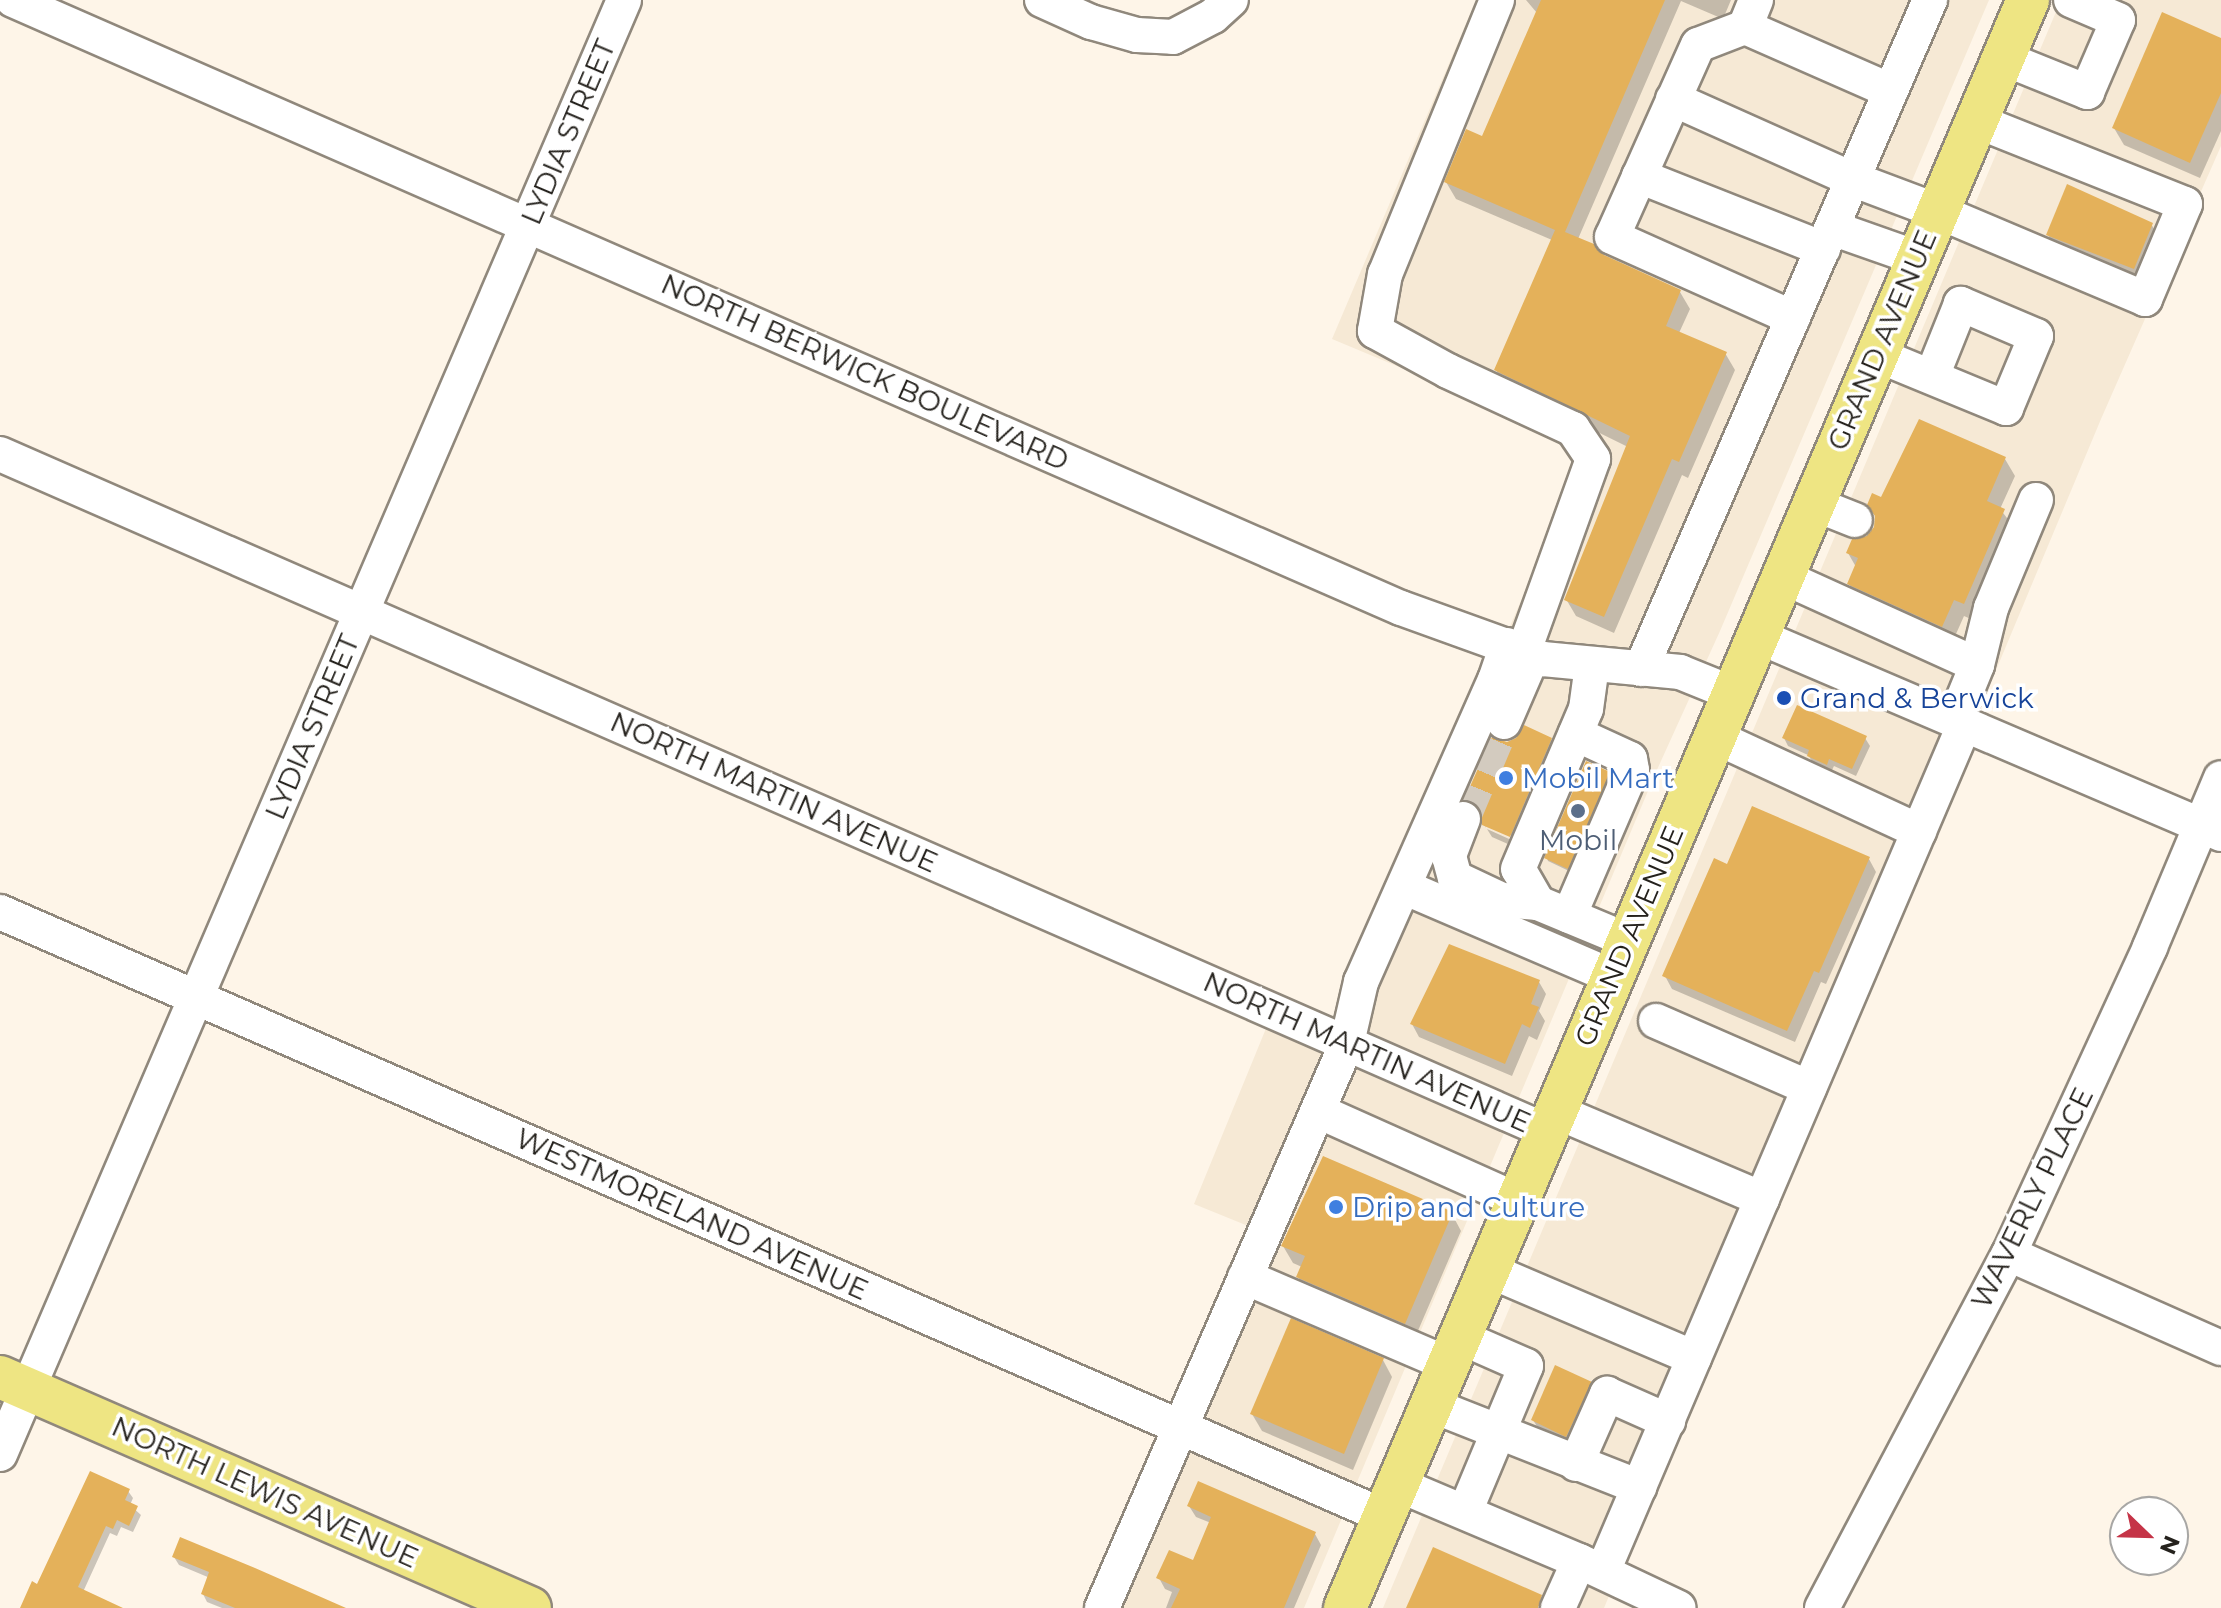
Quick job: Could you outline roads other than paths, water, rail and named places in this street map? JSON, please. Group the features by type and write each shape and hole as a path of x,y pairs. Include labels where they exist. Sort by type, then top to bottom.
{"main road":[{"name":"GRAND AVENUE","path":"1345,1608 1755,635 2028,0"},
{"name":"NORTH LEWIS AVENUE","path":"14,1383 530,1608"}],"street":[{"name":"NORTH BERWICK BOULEVARD","path":"13,0 1387,601 1521,650 1592,665 1680,672 1732,693"},
{"name":"LYDIA STREET","path":"0,1454 14,1383 196,998 624,0"},
{"path":"1042,0 1091,22 1137,35 1173,37 1213,16 1231,0"},
{"path":"1497,0 1385,274 1375,331 1448,371 1573,429 1593,459 1521,650 1504,722"},
{"path":"1641,669 1930,0"},
{"path":"2003,58 2087,92 2118,20 2071,0"},
{"path":"1793,318 1612,237 1698,45 1751,13 1891,91"},
{"path":"1673,99 1852,179 1937,211 2145,299 2185,204 1976,121"},
{"path":"1639,176 1827,238 1917,258"},
{"path":"1875,354 1932,376"},
{"name":"NORTH MARTIN AVENUE","path":"0,454 1347,1043 1762,1199"},
{"path":"1558,1608 1591,1566 1639,1487 1668,1421 1919,831 1960,721 1991,608 2036,500"},
{"path":"1812,503 1855,520"},
{"path":"1781,576 1977,665"},
{"path":"1755,635 2211,830"},
{"path":"1102,1608 1347,1043 1361,982 1495,680 1521,650"},
{"path":"1538,903 1518,869 1586,709 1592,665"},
{"path":"1569,916 1632,770 1630,759 1576,734"},
{"path":"1713,736 1919,831"},
{"name":"WAVERLY PLACE","path":"1822,1608 2009,1254 2150,947 2211,830 2221,778"},
{"path":"1463,819 1449,856 1455,878 1502,900 1538,903 1569,916 1620,958"},
{"path":"1404,887 1620,958"},
{"name":"WESTMORELAND AVENUE","path":"0,912 1180,1427 1391,1500 1465,1512 1679,1608"},
{"path":"1656,1021 1809,1088"},
{"path":"1318,1111 1517,1200"},
{"path":"2009,1254 2221,1348"},
{"path":"1488,1270 1694,1358"},
{"path":"1245,1277 1454,1351 1526,1366 1465,1512"},
{"path":"1576,1464 1607,1394 1668,1421"},
{"path":"1431,1405 1497,1434 1639,1487"}],"tunnel":[{"path":"1463,819 1504,722"}],"place":[{"name":"Grand & Berwick","path":"1784,698"},
{"name":"Mobil Mart","path":"1506,778"},
{"name":"Mobil","path":"1578,811"},
{"name":"Drip and Culture","path":"1336,1207"}]}
